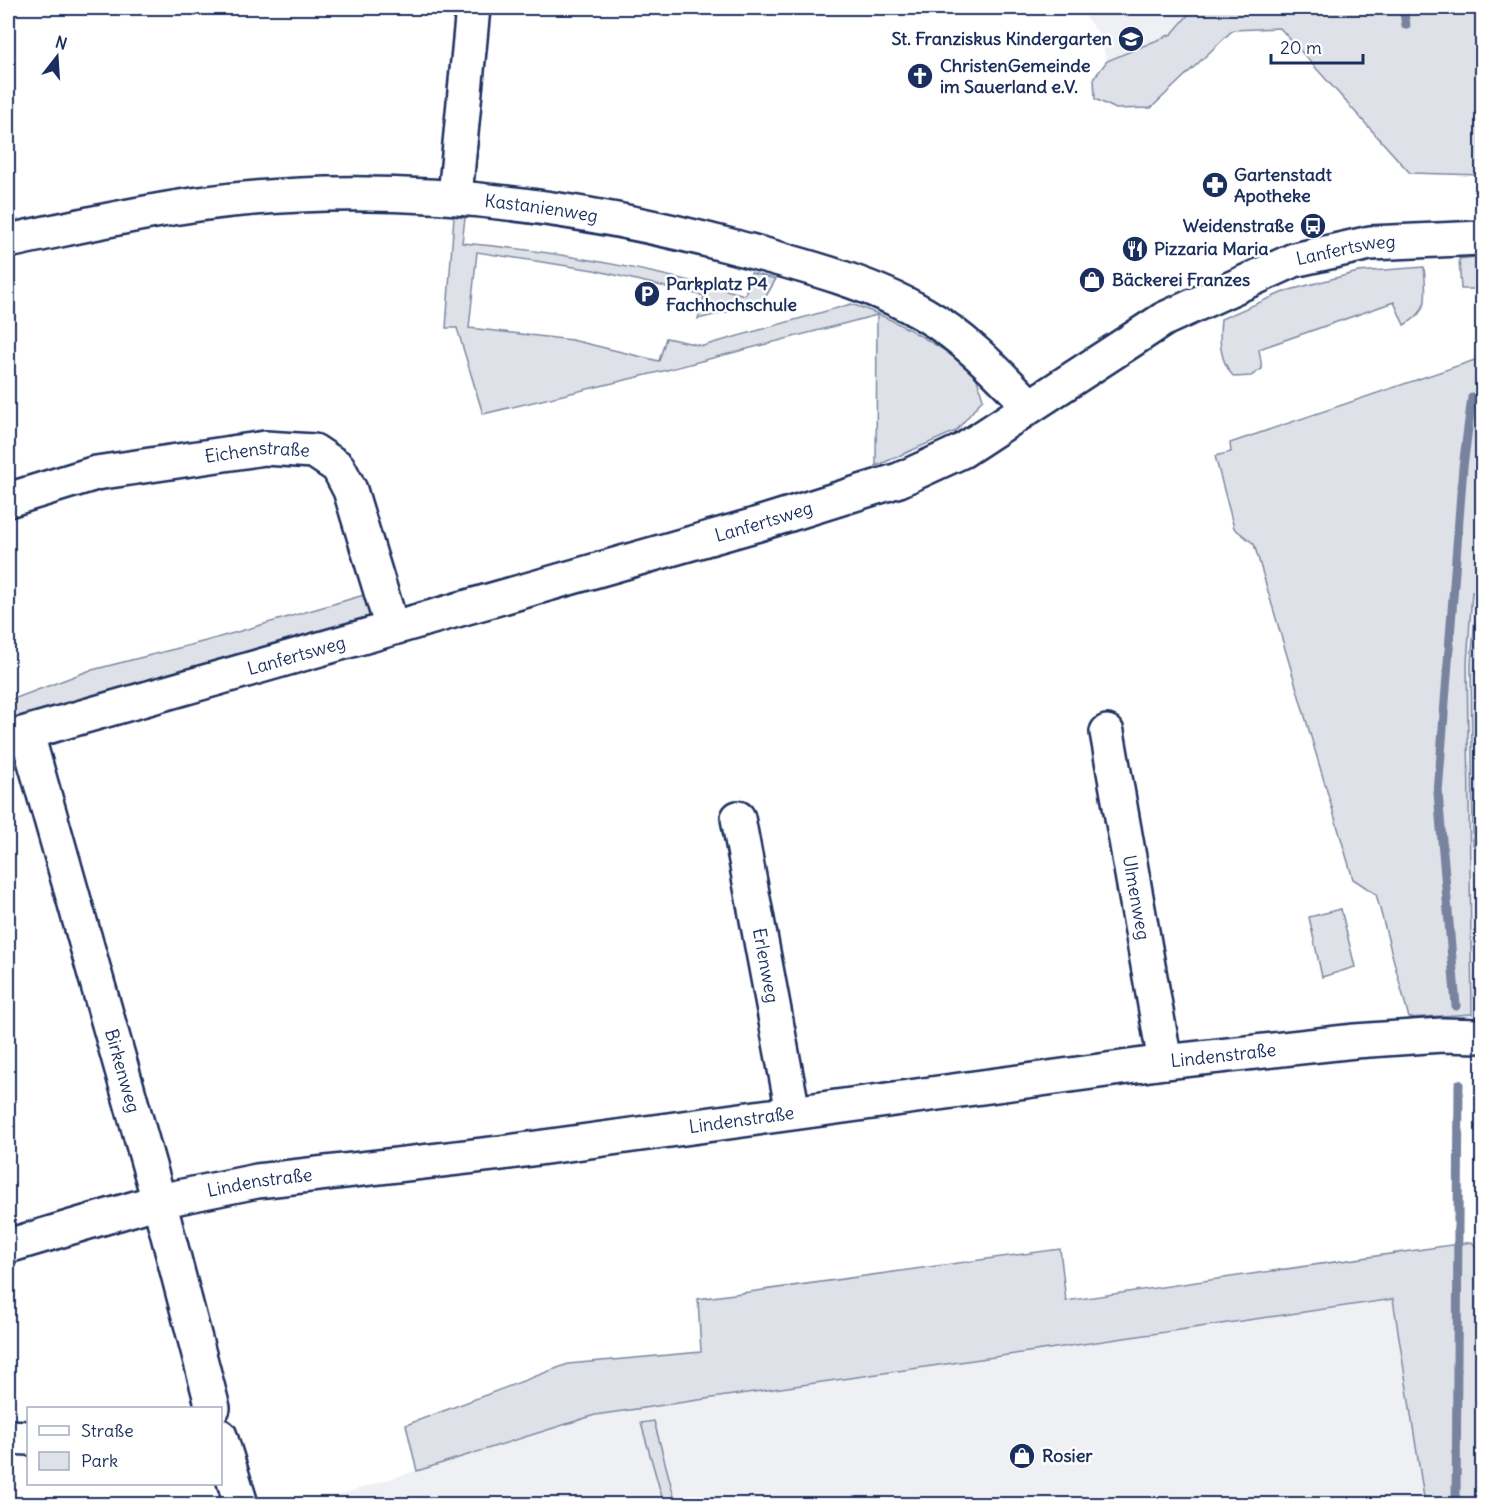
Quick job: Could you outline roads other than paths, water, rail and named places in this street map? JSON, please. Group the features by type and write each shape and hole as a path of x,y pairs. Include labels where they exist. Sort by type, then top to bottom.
{"street":[{"path":"455,196 473,8"},
{"name":"Kastanienweg","path":"8,241 117,218 200,204 311,195 455,196 592,216 670,231 774,258 888,296 927,315 964,344 1030,406"},
{"name":"Lanfertsweg","path":"17,736 755,525 899,480 962,451 1164,319 1294,260 1370,243 1482,238"},
{"name":"Eichenstraße","path":"8,500 96,473 264,448 314,451 338,467 350,490 392,628"},
{"name":"Ulmenweg","path":"1107,732 1165,1062"},
{"name":"Birkenweg","path":"17,736 159,1201 213,1407"},
{"name":"Erlenweg","path":"738,818 793,1112"},
{"name":"Lindenstraße","path":"8,1246 159,1201 257,1181 501,1153 1165,1062 1355,1041 1442,1035 1482,1036"},
{"path":"8,1437 27,1438"},
{"path":"222,1442 241,1504"}],"waterway":[{"path":"1403,8 1406,25"},
{"path":"1456,1006 1438,793 1463,467 1472,397"},
{"path":"1456,1504 1459,1084"}],"place":[{"name":"St. Franziskus Kindergarten","path":"1131,39"},
{"name":"ChristenGemeinde im Sauerland e.V.","path":"920,76"},
{"name":"Gartenstadt Apotheke","path":"1215,185"},
{"name":"Weidenstraße","path":"1313,226"},
{"name":"Pizzaria Maria","path":"1135,249"},
{"name":"Bäckerei Franzes","path":"1092,280"},
{"name":"Parkplatz P4 Fachhochschule","path":"647,294"},
{"name":"Rosier","path":"1022,1456"}]}
